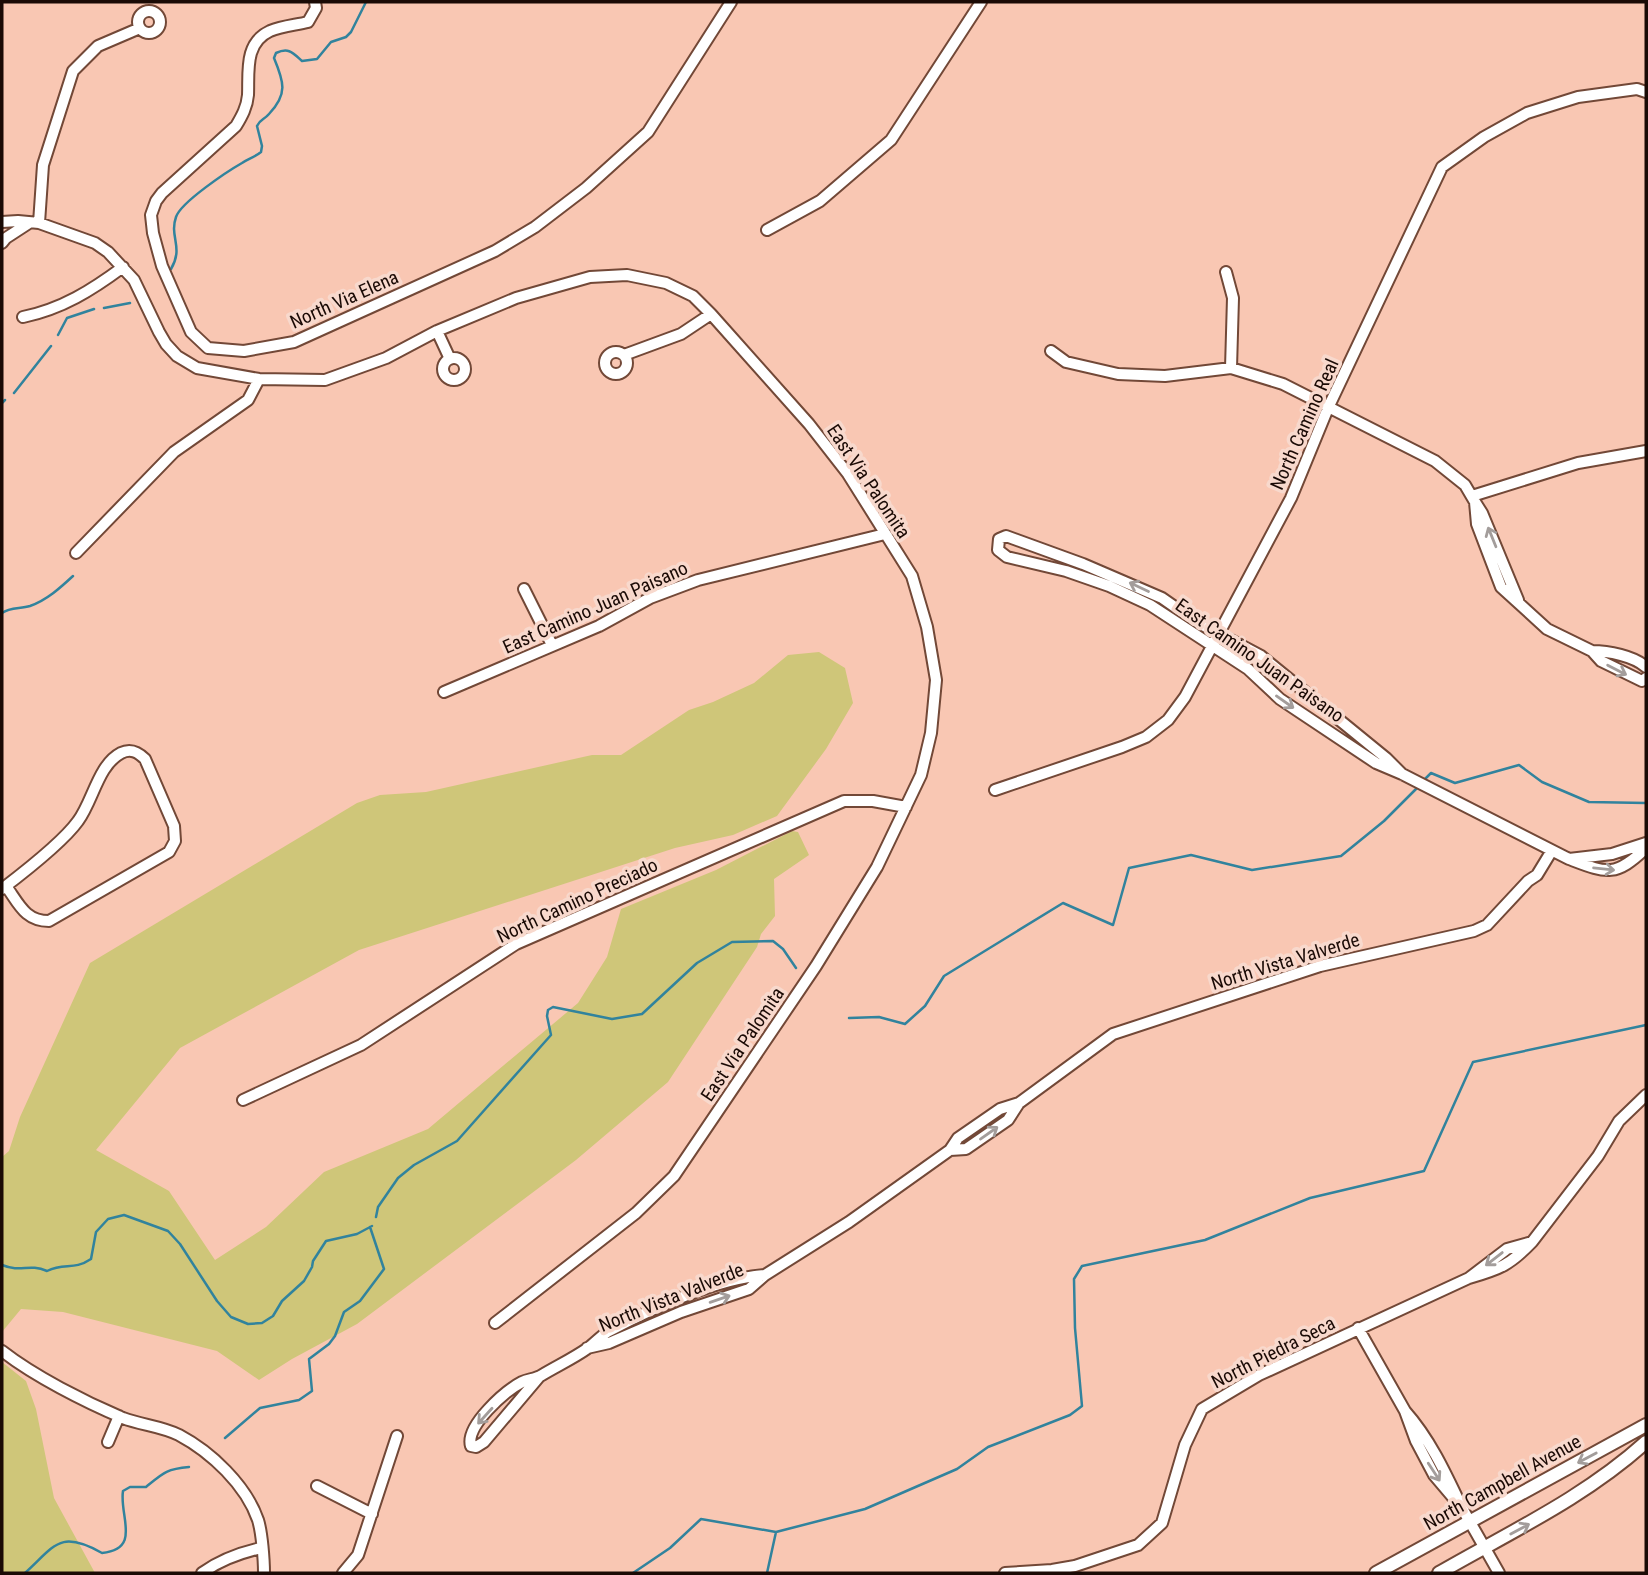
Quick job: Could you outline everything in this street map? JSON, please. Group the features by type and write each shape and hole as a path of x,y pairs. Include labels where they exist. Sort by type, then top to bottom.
{"main road":[{"name":"North Campbell Avenue","path":"1376,1573 1646,1425"},
{"path":"1438,1573 1569,1500 1603,1478 1646,1442"}],"street":[{"name":"North Via Elena","path":"315,2 316,8 309,22 270,31 259,38 248,58 248,96 236,126 162,193 153,208 153,233 162,266 191,332 208,348 244,351 294,342 495,251 535,227 586,188 648,132 732,2"},
{"path":"767,230 820,201 891,140 981,2"},
{"path":"2,243 6,238 34,223 43,165 73,71 98,46 140,28"},
{"name":"North Camino Real","path":"995,790 1130,744 1155,731 1179,706 1291,498 1328,408 1442,167 1484,137 1527,113 1578,97 1637,89 1646,92"},
{"name":"East Via Palomita","path":"2,222 18,220 34,223 95,243 123,267 139,290 166,344 177,356 197,368 259,379 325,380 386,358 437,331 516,298 590,277 627,275 666,284 693,296 809,424 848,474 912,576 927,627 936,680 931,733 921,775 877,867 816,966 674,1176 636,1213 495,1323"},
{"path":"23,317 64,306 123,267"},
{"path":"1226,272 1233,298 1231,368"},
{"path":"624,355 681,334 711,314"},
{"path":"437,331 450,359"},
{"path":"1051,351 1059,358 1076,365 1141,376 1165,376 1231,368 1283,384 1435,461 1456,476 1482,513 1518,600 1547,629 1592,651 1601,661 1626,674 1642,681 1646,678"},
{"path":"76,553 174,452 248,400 259,379"},
{"path":"1473,499 1578,463 1646,451"},
{"name":"East Camino Juan Paisano","path":"444,692 599,626 650,598 698,580 885,534"},
{"name":"East Camino Juan Paisano","path":"1402,774 1261,656 1195,621 1162,598 1016,539 1006,536 999,539 998,550 1007,557 1066,571 1109,586 1150,605 1248,669 1280,699 1376,764 1402,774 1551,852 1595,868 1614,871 1636,858 1646,846"},
{"path":"524,589 552,645"},
{"path":"1592,651 1616,654 1640,662 1646,667"},
{"path":"135,747 145,759 174,826 177,846 50,922 39,925 4,888 78,821 114,758 135,747"},
{"name":"North Camino Preciado","path":"243,1100 361,1045 516,944 629,893 844,802 873,801 906,807"},
{"name":"East Camino Juan Paisano","path":"1569,859 1612,854 1646,846"},
{"name":"North Vista Valverde","path":"539,1377 484,1442 477,1447 471,1446 470,1436 480,1418 521,1383 539,1377 587,1349 607,1332 676,1301 744,1276 765,1275 849,1222 950,1150 958,1138 969,1130 1000,1109 1018,1103 1113,1034 1320,965 1474,931 1487,925 1528,881 1537,875 1551,852"},
{"name":"North Piedra Seca","path":"1004,1573 1050,1572 1138,1545 1162,1523 1185,1445 1202,1409 1259,1374 1513,1261 1532,1241 1598,1156 1619,1121 1646,1095"},
{"path":"1358,1328 1405,1411 1416,1441 1434,1475 1462,1508 1499,1573"},
{"path":"2,1350 15,1361 119,1416 180,1436 209,1455 223,1467 258,1521 264,1573"},
{"path":"107,1442 119,1416"},
{"path":"343,1573 358,1555 397,1436"},
{"path":"317,1486 372,1514"},
{"path":"202,1573 223,1559 261,1548"}],"shaded area":[{"path":"819,652 845,668 853,703 826,749 777,816 733,835 675,848 359,950 180,1048 96,1150 169,1191 215,1260 266,1227 324,1172 428,1129 578,1003 607,957 621,909 716,870 792,831 798,832 809,855 774,879 775,916 668,1082 576,1160 357,1324 259,1380 217,1351 63,1312 21,1309 2,1332 2,1157 9,1151 20,1117 90,963 357,803 380,795 426,792 592,755 621,755 689,710 754,683 788,655"},
{"path":"2,1362 26,1381 36,1409 54,1498 95,1573 2,1573"}],"waterway":[{"path":"171,269 176,254 174,224 186,203 235,167 261,152 257,126 275,107 282,94 282,81 274,58 276,53 288,51 302,61 317,59 331,42 346,37 351,32 366,2"},
{"path":"104,308 130,303"},
{"path":"58,335 67,318 94,309"},
{"path":"14,393 51,346"},
{"path":"2,403 5,400"},
{"path":"2,613 42,600 73,576"},
{"path":"1422,782 1431,773 1455,783 1519,765 1542,782 1589,802 1646,803"},
{"path":"849,1018 879,1017 905,1024 925,1006 944,976 1063,903 1113,925 1129,868 1191,855 1252,870 1341,856 1384,821 1418,787"},
{"path":"376,1217 378,1207 398,1178 414,1165 457,1141 551,1035 547,1016 548,1010 553,1007 612,1019 642,1014 697,963 732,942 773,941 783,949 796,968"},
{"path":"767,1573 776,1532 865,1509 957,1469 988,1447 1070,1415 1082,1406 1074,1279 1082,1266 1205,1240 1310,1198 1424,1171 1473,1062 1646,1025"},
{"path":"2,1265 47,1271 85,1263 91,1259 96,1232 108,1219 124,1215 168,1231 231,1317 248,1324 262,1323 273,1316 282,1301 304,1281 326,1241 357,1234 372,1226"},
{"path":"225,1438 260,1408 299,1400 312,1391 309,1359 329,1344 344,1312 360,1301 384,1269 370,1227"},
{"path":"25,1573 51,1548 59,1544 76,1542 102,1553 122,1545 126,1530 123,1491 130,1487 146,1487 165,1472 189,1467"},
{"path":"633,1573 670,1548 701,1519 776,1532"}]}
